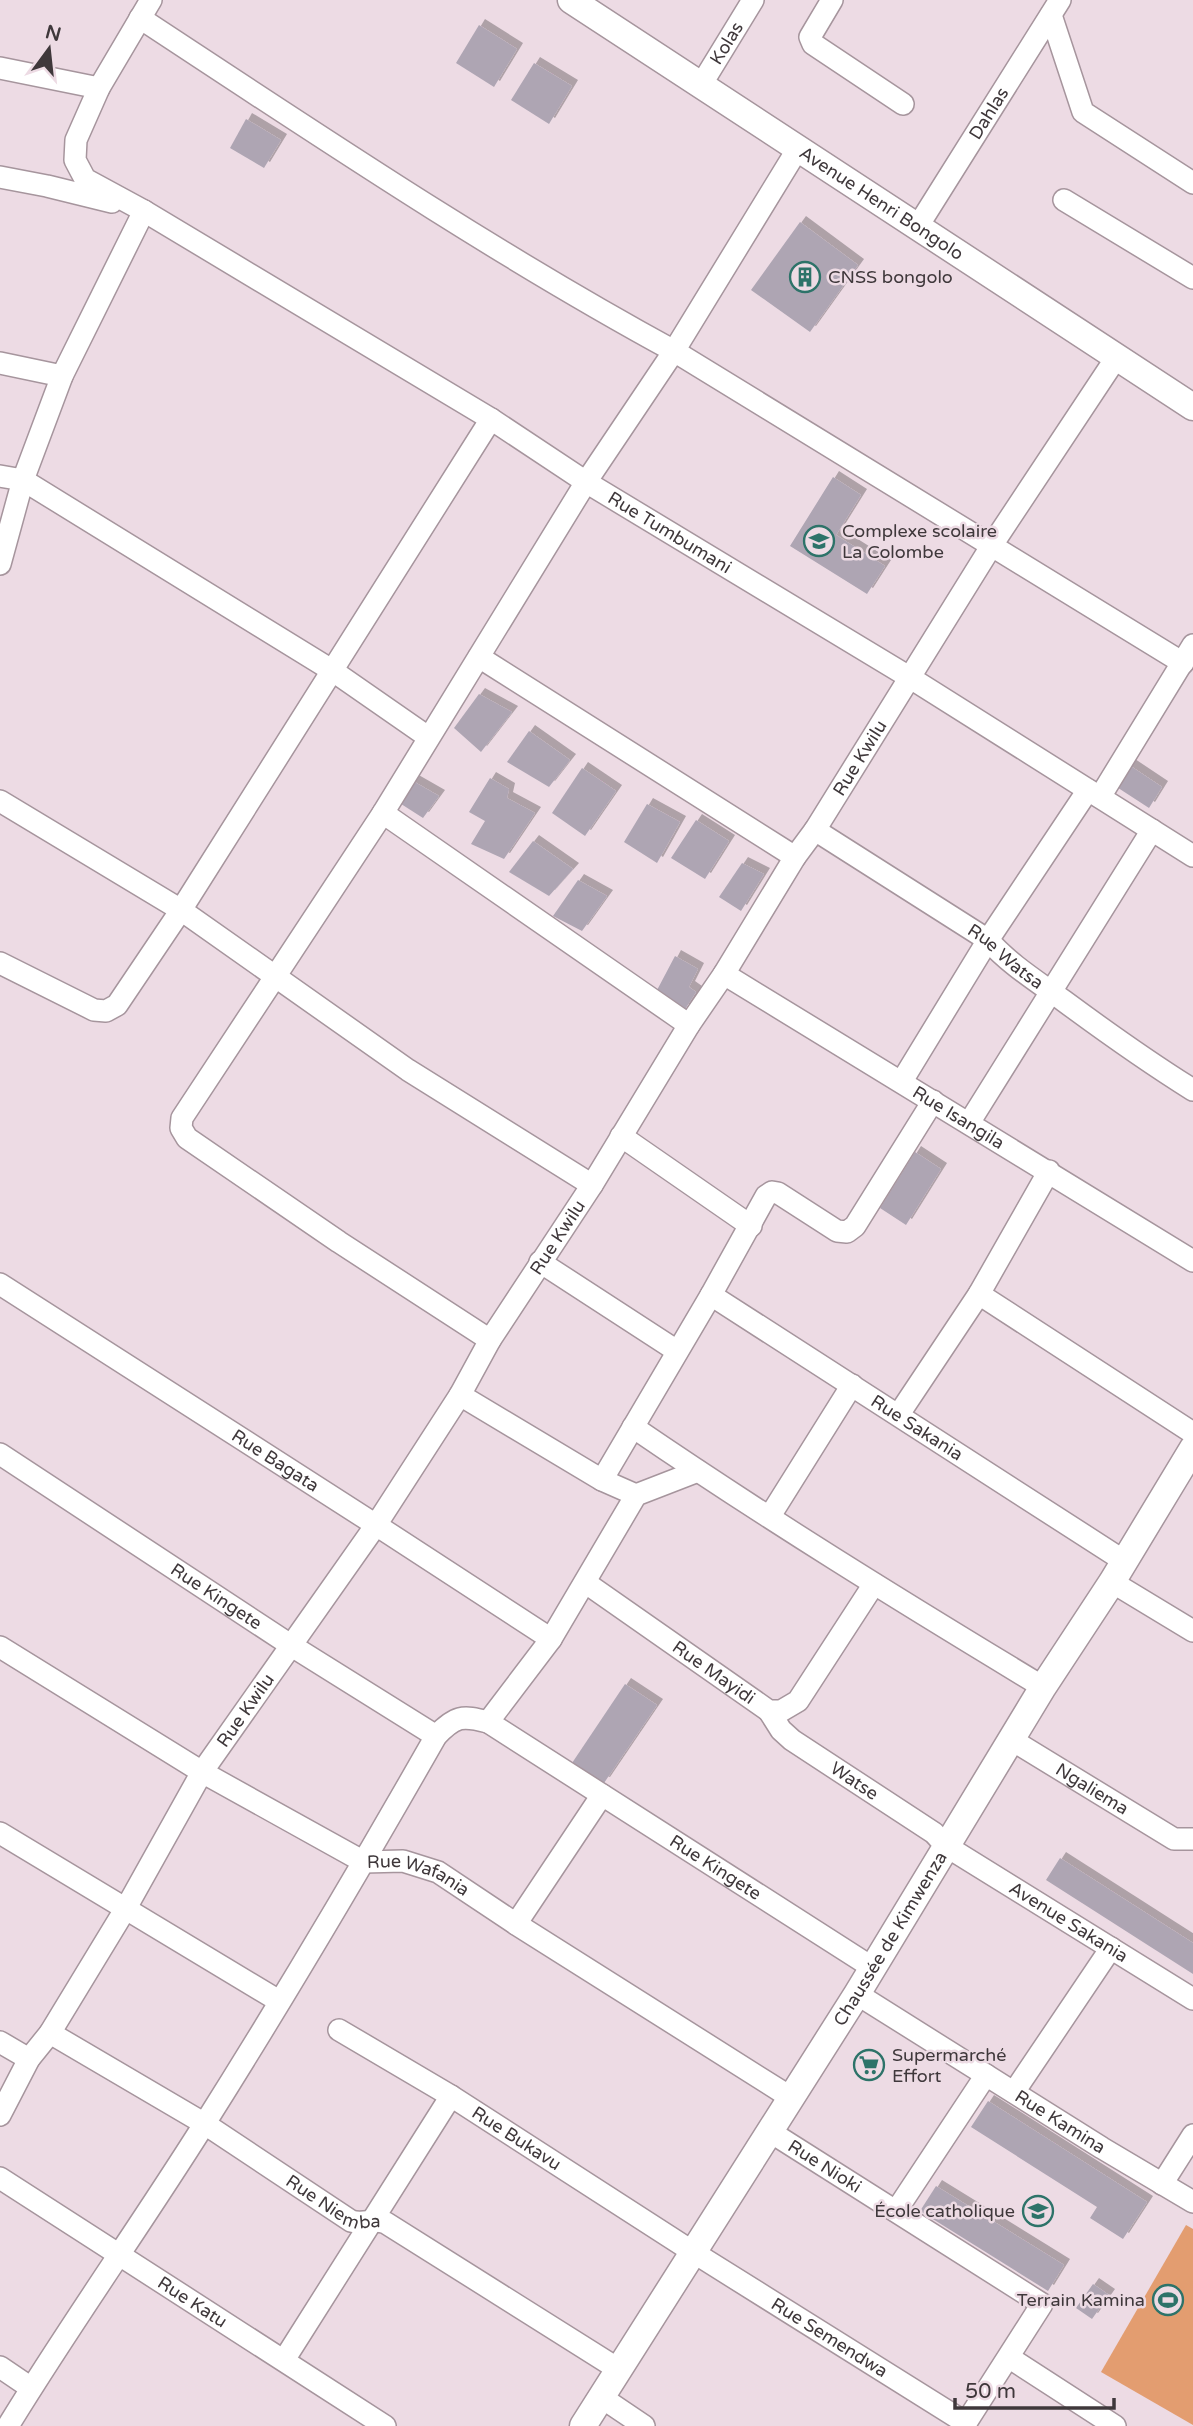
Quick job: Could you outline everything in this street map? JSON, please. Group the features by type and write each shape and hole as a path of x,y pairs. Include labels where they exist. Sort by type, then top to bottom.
{"street":[{"path":"144,211 85,179 75,160 76,140 99,88 151,0"},
{"name":"Avenue Henri Bongolo","path":"571,0 1193,407"},
{"name":"Kolas","path":"701,85 753,0"},
{"path":"832,0 810,37 813,44 903,104"},
{"path":"1055,8 1083,112 1193,183"},
{"name":"Dahlas","path":"918,226 1055,8"},
{"path":"140,19 341,150 602,312 674,351 992,545 1188,654 1094,793 988,940 902,1081"},
{"path":"0,68 99,88"},
{"path":"490,1340 339,1242 187,1138 181,1128 182,1118 383,813 586,482 674,351 797,150"},
{"path":"0,177 144,211"},
{"path":"1064,200 1193,278"},
{"path":"0,565 23,480 62,376 144,211"},
{"name":"Rue Tumbumani","path":"144,211 491,419 586,482 909,677 1193,856"},
{"name":"Rue Kwilu","path":"0,2115 29,2059 50,2033 126,1908 202,1772 376,1525 992,545 1116,358"},
{"path":"0,363 62,376"},
{"path":"0,963 94,1010 106,1012 117,1005 181,910 491,419"},
{"path":"0,476 23,480 333,671 428,737"},
{"path":"479,657 795,857"},
{"path":"0,801 181,910 408,1070 592,1185"},
{"path":"383,813 689,1024"},
{"name":"Rue Watsa","path":"814,830 988,940 999,953 1147,1061 1193,1090"},
{"path":"969,1123 1152,830"},
{"name":"Rue Isangila","path":"724,974 1193,1261"},
{"path":"602,1480 766,1196 772,1192 778,1193 837,1231 847,1232 855,1226 933,1101"},
{"path":"621,1136 751,1226"},
{"path":"899,1414 979,1294 1049,1171"},
{"path":"540,1262 677,1351"},
{"name":"Rue Bagata","path":"0,1284 551,1639"},
{"path":"979,1294 1193,1433"},
{"name":"Rue Sakania","path":"711,1295 899,1414 1118,1572 1193,1631"},
{"path":"770,1516 852,1385"},
{"path":"460,1395 602,1480 636,1495"},
{"path":"633,1427 874,1584 1042,1686"},
{"name":"Chaussée de Kimwenza","path":"583,2426 857,1994 1042,1686 1118,1572 1193,1448"},
{"name":"Rue Kingete","path":"0,1454 292,1646 436,1736"},
{"path":"8,2426 205,2124 364,1862 436,1736 449,1722 460,1717 488,1722 551,1639 636,1495 698,1471"},
{"name":"Rue Mayidi","path":"586,1583 769,1711 781,1711 799,1700 874,1584"},
{"name":"Rue Wafania","path":"0,1647 202,1772 364,1862 403,1861 439,1872 516,1924 790,2097"},
{"name":"Watse","path":"769,1711 781,1730 792,1740 934,1833 946,1846"},
{"name":"Rue Kingete","path":"488,1722 873,1968"},
{"name":"Ngaliema","path":"1012,1740 1184,1839"},
{"path":"516,1924 602,1795"},
{"path":"0,1833 279,2001"},
{"name":"Avenue Sakania","path":"946,1846 1193,1999"},
{"path":"1014,2092 1111,1948"},
{"name":"Rue Kamina","path":"857,1994 1193,2202"},
{"name":"Rue Bukavu","path":"339,2031 451,2096 693,2252"},
{"name":"Rue Niemba","path":"50,2033 205,2124 351,2221 357,2223 372,2220 386,2223 618,2369"},
{"path":"0,2042 29,2059"},
{"path":"896,2211 986,2075"},
{"path":"284,2360 451,2096"},
{"name":"Rue Nioki","path":"769,2130 1042,2304 1010,2358"},
{"path":"1163,2184 1193,2134"},
{"name":"Rue Katu","path":"0,2178 385,2426"},
{"name":"Rue Semendwa","path":"693,2252 965,2424"},
{"path":"965,2424 1010,2358 1115,2426"},
{"path":"0,2367 31,2388"},
{"path":"601,2397 644,2426"}],"shaded area":[{"name":"Terrain Kamina","path":"1186,2225 1193,2229 1193,2425 1101,2372"}],"building":[{"path":"479,25 517,49 494,87 456,63"},
{"path":"534,63 572,86 549,124 511,100"},
{"path":"246,119 281,140 264,168 230,148"},
{"name":"CNSS bongolo","path":"800,222 858,265 810,332 751,290"},
{"name":"Complexe scolaire La Colombe","path":"833,477 861,495 836,535 885,566 867,594 790,546"},
{"path":"479,694 512,712 481,752 454,728"},
{"path":"529,731 570,760 549,787 507,762"},
{"path":"1123,761 1162,787 1149,808 1109,782"},
{"path":"582,768 616,791 585,836 552,813"},
{"path":"490,778 509,789 507,798 535,813 504,859 471,844 485,821 469,812"},
{"path":"411,780 439,796 423,818 398,802"},
{"path":"647,804 680,822 657,863 624,842"},
{"path":"696,820 729,841 705,879 671,858"},
{"path":"533,841 573,869 549,896 509,872"},
{"path":"742,863 764,874 741,911 719,897"},
{"path":"578,880 607,896 582,931 553,916"},
{"path":"675,956 698,969 689,987 696,992 684,1011 656,992"},
{"path":"915,1152 941,1169 906,1225 880,1208"},
{"path":"625,1684 657,1705 604,1783 566,1772"},
{"path":"1060,1858 1193,1943 1193,1974 1046,1880"},
{"path":"988,2101 1147,2202 1123,2239 1090,2218 1097,2207 971,2127"},
{"path":"936,2186 1064,2265 1048,2291 920,2211"},
{"path":"1093,2284 1109,2295 1092,2319 1076,2308"}],"place":[{"name":"CNSS bongolo","path":"805,277"},
{"name":"Complexe scolaire La Colombe","path":"819,541"},
{"name":"Supermarché Effort","path":"869,2065"},
{"name":"École catholique","path":"1038,2211"},
{"name":"Terrain Kamina","path":"1168,2300"}]}
